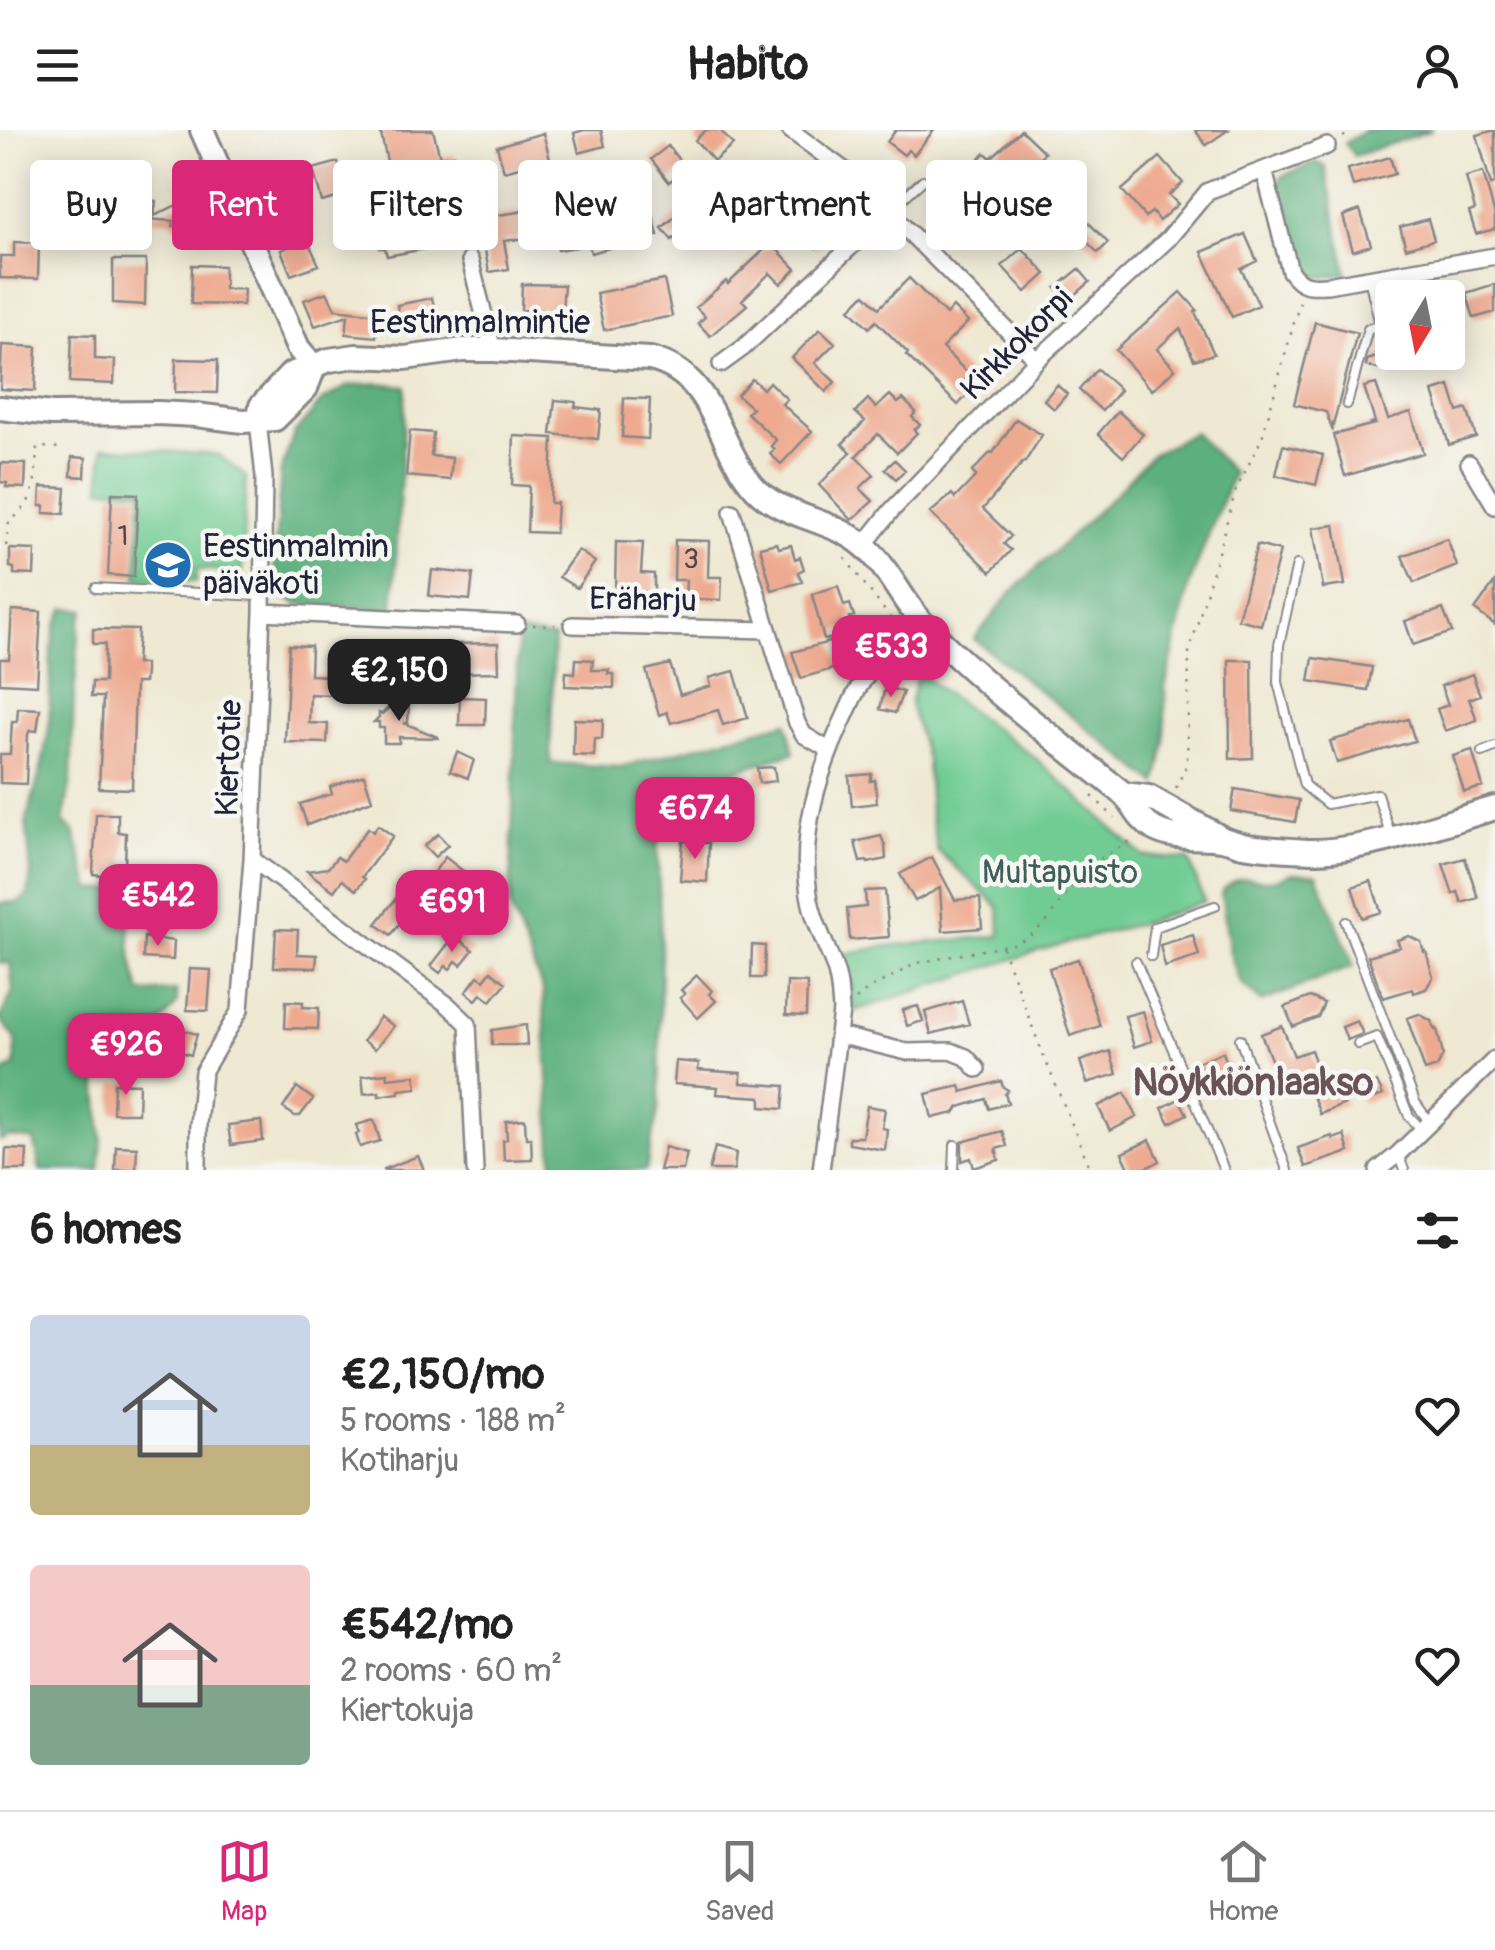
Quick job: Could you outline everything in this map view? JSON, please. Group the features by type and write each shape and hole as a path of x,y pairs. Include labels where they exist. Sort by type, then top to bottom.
{"street":[{"path":"202,130 298,348 314,367"},
{"path":"790,130 831,160"},
{"name":"Kirkkokorpi","path":"864,545 1037,360 1168,239 1208,191 1327,146"},
{"path":"1264,170 1290,272 1305,286 1328,286 1495,256"},
{"path":"906,228 1037,360"},
{"path":"722,364 847,250"},
{"path":"470,260 492,350"},
{"name":"Eestinmalmintie","path":"258,422 261,406 291,374 329,360 356,356 405,358 492,350 666,362 680,370 705,401 757,490 864,545 922,623 946,647 1124,794 1137,815 1155,830 1178,837 1312,851 1391,837 1495,808"},
{"path":"0,408 64,414 196,415 258,422"},
{"name":"Kiertotie","path":"258,422 264,477 252,859 468,1024 475,1170"},
{"path":"1469,464 1495,506"},
{"path":"732,512 797,724 804,736 829,750"},
{"path":"262,604 517,624"},
{"path":"821,1170 841,1012 834,966 813,913 807,868 812,807 829,750 859,686 888,651 922,623"},
{"name":"Eräharju","path":"572,626 767,630"},
{"path":"198,1170 203,1072 240,1010 252,859"},
{"path":"838,1035 908,1052 952,1051 966,1057 977,1069"},
{"path":"1378,1170 1495,1059"}],"lane":[{"path":"906,195 922,180"},
{"path":"1347,404 1368,329 1380,324 1369,278"},
{"path":"1296,565 1279,645 1278,682 1304,785 1327,804 1377,794 1391,837"},
{"path":"96,588 262,604"},
{"path":"1482,752 1495,747"},
{"path":"1151,956 1155,927 1215,906"},
{"path":"1346,922 1426,1126"},
{"path":"1136,962 1224,1170"},
{"path":"1358,1044 1377,1037 1409,1116 1426,1126"},
{"path":"1240,1040 1286,1170"},
{"path":"954,1170 955,1145"},
{"path":"1398,1154 1404,1170"}],"path":[{"path":"1170,800 1187,764 1189,653 1236,490 1262,438 1305,286"},
{"path":"6,546 9,522 21,513 35,491 37,446 64,448"},
{"path":"841,554 887,614"},
{"name":"Eräharju","path":"517,624 572,626"},
{"path":"841,1012 867,990 917,963 1018,943 1047,921 1085,868 1138,837"},
{"path":"1002,946 1091,1170"}],"green space":[{"path":"1365,130 1432,130 1354,156 1345,143"},
{"path":"1316,162 1325,166 1347,274 1313,279 1298,271 1275,192 1282,176"},
{"path":"348,386 406,386 393,610 298,604 277,594 274,564 281,470 294,434 321,402"},
{"path":"1194,432 1233,473 1189,585 1165,688 1165,744 1157,784 974,639 1010,594 1151,455"},
{"path":"103,447 219,455 246,477 242,572 197,569 196,582 137,578 142,490 101,488"},
{"path":"65,608 85,610 80,622 74,695 71,782 63,822 74,831 91,889 153,887 159,901 130,919 133,965 141,993 176,991 177,1003 157,1025 115,1031 97,1075 102,1140 99,1170 40,1170 34,1140 8,1137 0,1141 0,1074 15,1066 16,1039 0,1019 13,991 10,963 0,963 0,903 18,902 28,895 31,873 26,822 49,727 51,651 56,625"},
{"path":"518,632 554,638 550,763 620,767 787,722 794,753 656,794 661,948 659,1106 646,1170 542,1170 553,1166 543,990 510,907"},
{"name":"Multapuisto","path":"918,673 1034,757 1143,856 1189,860 1204,901 854,1011 844,954 887,946 1000,936 999,907 937,850 927,762 910,704"},
{"path":"1292,873 1317,874 1354,966 1261,1002 1239,981 1230,953 1221,893 1240,879 1278,879"}],"building":[{"path":"380,130 433,130 440,157 454,155 455,160 387,160"},
{"path":"601,130 605,146 579,153 574,133"},
{"path":"706,130 720,130 733,145 713,160 695,140"},
{"path":"896,130 934,130 914,155 908,150 904,155 887,142"},
{"path":"1021,130 1045,153 1038,160 977,160 985,153 991,158"},
{"path":"1195,130 1228,130 1206,145"},
{"path":"1495,130 1495,184 1491,185 1477,135"},
{"path":"543,133 550,159 518,160 518,167 504,171 497,146"},
{"path":"668,146 679,160 672,160 672,180 669,182 651,159"},
{"path":"1160,157 1183,183 1169,195 1178,204 1159,221 1152,212 1145,217 1122,190"},
{"path":"1390,157 1395,174 1353,186 1348,169"},
{"path":"333,163 333,199 322,202 313,169"},
{"path":"1483,172 1495,229 1476,234 1469,212 1475,210 1466,177"},
{"path":"152,201 156,201 154,216 172,207 172,221 152,220"},
{"path":"1360,210 1371,245 1353,251 1343,216"},
{"path":"518,212 518,239 504,241 509,269 489,272 485,250 498,250 498,215"},
{"path":"652,215 653,215 658,235 652,237"},
{"path":"672,219 672,240 662,228"},
{"path":"1428,219 1434,240 1406,248 1400,227"},
{"path":"1087,221 1108,243 1098,253 1087,242"},
{"path":"1245,234 1257,261 1241,269 1259,305 1232,317 1202,252"},
{"path":"14,242 30,243 30,250 39,250 38,279 0,278 0,256 14,256"},
{"path":"281,250 312,250 319,265 291,275"},
{"path":"386,250 419,250 387,256"},
{"path":"764,250 778,250 796,269 781,284 770,273 742,300 747,305 710,336 698,323 705,317 696,307 726,281 728,284"},
{"path":"1024,250 1046,274 1026,292 1002,266"},
{"path":"113,260 146,260 145,305 113,303"},
{"path":"192,265 224,266 224,289 244,289 243,305 191,304"},
{"path":"1079,269 1090,282 1067,302 1056,288"},
{"path":"909,278 946,315 953,307 968,322 942,348 970,375 960,385 969,393 958,405 876,321 869,328 850,309 865,294 879,308"},
{"path":"664,280 672,316 604,330 596,293"},
{"path":"522,284 564,285 562,311 521,310"},
{"path":"1495,284 1495,312 1474,318 1466,293"},
{"path":"327,292 335,309 379,314 376,337 346,334 348,315 315,326 304,300"},
{"path":"1181,292 1197,310 1214,354 1194,360 1180,328 1157,349 1175,369 1152,390 1116,350"},
{"path":"432,298 438,323 401,330 397,305"},
{"path":"1315,322 1357,333 1332,429 1326,412 1294,404"},
{"path":"820,329 835,343 815,363 835,382 826,392 792,358"},
{"path":"72,334 95,335 95,359 115,360 114,384 70,382"},
{"path":"2,345 37,347 35,391 0,389"},
{"path":"1375,357 1375,368 1366,366 1367,360"},
{"path":"176,359 218,360 217,393 175,392"},
{"path":"1097,369 1120,390 1102,411 1079,390"},
{"path":"752,379 763,389 769,382 787,399 782,404 812,431 781,464 770,454 776,440 747,413 752,408 737,395"},
{"path":"1376,384 1388,419 1411,412 1423,453 1345,476 1333,435 1374,424 1364,387"},
{"path":"1057,385 1067,394 1054,409 1044,400"},
{"path":"1450,386 1458,412 1467,409 1476,437 1449,445 1433,391"},
{"path":"890,395 898,403 903,399 916,412 912,417 920,425 897,453 878,434 856,456 874,475 860,488 873,501 852,520 819,485 851,452 842,444 865,421 855,412 868,399 876,408"},
{"path":"624,398 650,399 648,439 622,437"},
{"path":"555,400 601,410 598,439 551,434"},
{"path":"1118,411 1143,434 1123,457 1098,434"},
{"path":"1016,419 1042,435 1025,462 983,509 1011,536 1004,544 1011,550 991,572 930,513 952,494 955,498 976,476 972,472 993,453"},
{"path":"410,431 433,433 431,456 452,458 450,480 406,476"},
{"path":"514,436 553,438 550,503 557,503 555,533 527,532 529,486 512,485"},
{"path":"1283,445 1323,455 1316,485 1276,475"},
{"path":"72,457 86,458 85,477 71,476"},
{"path":"895,460 905,470 896,479 885,469"},
{"path":"1,463 26,464 25,488 6,487 7,483 0,482"},
{"path":"41,487 66,488 64,514 44,513 45,506 40,506"},
{"path":"112,493 138,494 134,577 108,575"},
{"path":"1335,525 1345,585 1323,588 1313,528"},
{"path":"1447,539 1457,566 1414,583 1402,556"},
{"path":"675,540 709,541 708,577 722,577 721,600 685,599 686,580 674,580"},
{"path":"616,542 643,543 641,573 654,574 654,592 615,591"},
{"path":"777,543 779,548 791,545 795,559 800,557 804,569 798,572 802,582 772,590 760,547"},
{"path":"1257,545 1280,551 1261,625 1238,619"},
{"path":"10,549 35,550 34,575 14,574"},
{"path":"578,550 595,562 577,588 559,577"},
{"path":"432,570 473,574 470,600 429,596"},
{"path":"1495,582 1495,625 1475,610"},
{"path":"838,586 844,606 850,604 852,626 838,630 839,637 824,640 812,594"},
{"path":"1443,609 1452,632 1413,645 1405,621"},
{"path":"12,610 41,612 37,685 0,683 0,659 9,659"},
{"path":"93,629 138,630 136,664 145,664 145,671 144,683 135,683 132,789 99,788 103,697 91,697 92,682 104,682 105,644 93,644"},
{"path":"833,641 840,667 801,678 792,652"},
{"path":"498,643 499,672 452,673 452,644"},
{"path":"289,645 311,646 310,675 330,676 329,695 310,694 309,723 328,724 327,743 285,742"},
{"path":"1313,658 1372,667 1368,690 1309,681"},
{"path":"576,659 593,660 592,670 609,670 608,674 614,674 614,688 565,686 566,672 575,673"},
{"path":"1229,660 1252,660 1253,758 1230,759"},
{"path":"670,664 680,695 711,686 709,678 734,671 748,718 723,725 718,710 671,723 667,712 659,715 646,670"},
{"path":"1472,674 1480,695 1469,699 1477,720 1445,731 1437,709 1448,705 1441,686"},
{"path":"885,687 903,692 895,713 880,709"},
{"path":"460,697 486,698 485,725 459,725"},
{"path":"395,702 409,703 408,723 404,723 438,738 399,737 399,743 384,743 384,728 374,722 379,713"},
{"path":"18,708 40,709 37,731 30,730 28,734 26,784 0,783 0,754 10,754 12,722 17,722"},
{"path":"574,719 603,720 602,739 595,739 594,756 573,755"},
{"path":"1408,719 1415,741 1337,763 1330,741"},
{"path":"1472,750 1483,787 1464,792 1453,756"},
{"path":"457,752 474,760 468,778 450,771"},
{"path":"774,767 776,781 759,783 757,768"},
{"path":"872,774 870,781 875,780 877,803 852,806 849,776"},
{"path":"364,775 372,800 307,825 300,804 332,794 330,787"},
{"path":"720,783 746,786 741,825 715,821"},
{"path":"1235,789 1299,800 1295,822 1231,811"},
{"path":"96,814 118,814 118,832 126,833 125,867 116,867 115,876 93,874"},
{"path":"378,825 393,836 356,890 342,880 334,891 307,871 328,868 337,857 343,861 368,828 373,832"},
{"path":"438,834 448,845 435,857 424,846"},
{"path":"881,836 886,859 860,862 855,842"},
{"path":"683,841 709,843 707,882 680,880"},
{"path":"445,857 479,888 466,905 459,899 456,902 432,879"},
{"path":"932,857 955,900 980,898 982,928 943,931 940,888 915,901 900,874"},
{"path":"1465,858 1478,898 1462,903 1458,892 1453,894 1443,864"},
{"path":"1371,881 1381,912 1362,918 1352,887"},
{"path":"885,890 889,937 850,940 847,909 866,907 865,891"},
{"path":"398,896 412,907 410,916 391,935 376,924"},
{"path":"276,929 298,930 297,954 317,955 316,968 274,967"},
{"path":"1193,935 1199,956 1165,967 1160,945"},
{"path":"1409,936 1421,942 1433,977 1426,989 1383,998 1368,956 1400,947 1397,940"},
{"path":"144,937 174,941 173,960 143,958"},
{"path":"459,939 473,950 461,965 456,961 440,973 431,966 451,940 455,943"},
{"path":"752,945 765,946 764,978 751,978"},
{"path":"1078,959 1100,1026 1070,1036 1049,968"},
{"path":"190,969 211,970 208,1011 187,1010"},
{"path":"491,971 506,983 491,1001 481,994 476,1000 466,992 478,976 484,980"},
{"path":"697,975 716,1001 698,1018 680,998 685,994 681,990"},
{"path":"787,982 807,983 806,1016 786,1015"},
{"path":"1310,997 1324,1003 1318,1017 1293,1027 1285,1007"},
{"path":"286,1001 319,1008 318,1029 285,1028"},
{"path":"962,1001 969,1024 931,1034 925,1012"},
{"path":"918,1006 923,1021 907,1026 903,1010"},
{"path":"1143,1011 1152,1041 1134,1047 1125,1016"},
{"path":"1419,1014 1437,1029 1443,1055 1437,1067 1425,1071 1407,1018"},
{"path":"380,1017 394,1026 375,1049 363,1041"},
{"path":"1357,1021 1363,1034 1347,1040 1342,1027"},
{"path":"526,1025 527,1045 492,1045 492,1030"},
{"path":"1282,1026 1294,1056 1311,1050 1325,1088 1337,1084 1345,1104 1320,1114 1304,1073 1280,1082 1261,1034"},
{"path":"183,1030 197,1034 191,1055 177,1051"},
{"path":"119,1039 143,1040 143,1058 118,1058"},
{"path":"1110,1051 1117,1074 1087,1083 1080,1061"},
{"path":"1223,1052 1230,1073 1206,1082 1198,1062"},
{"path":"676,1061 699,1063 698,1070 741,1073 741,1083 785,1086 783,1109 761,1107 761,1097 717,1094 718,1087 674,1084"},
{"path":"387,1073 388,1078 415,1075 417,1088 379,1096 379,1092 364,1094 362,1076"},
{"path":"1001,1081 1008,1090 1008,1103 989,1109 986,1099 932,1118 926,1094 960,1086 962,1092"},
{"path":"1377,1082 1383,1095 1362,1103 1357,1090"},
{"path":"114,1083 139,1084 138,1113 113,1113"},
{"path":"297,1087 313,1099 300,1116 283,1108"},
{"path":"1125,1093 1137,1117 1110,1131 1098,1106"},
{"path":"1179,1099 1187,1114 1170,1123 1162,1108"},
{"path":"867,1106 885,1109 885,1150 849,1144 849,1137 862,1137"},
{"path":"525,1119 532,1159 504,1160 506,1121"},
{"path":"374,1120 380,1141 360,1147 356,1125"},
{"path":"261,1121 263,1141 231,1145 228,1125"},
{"path":"1002,1131 1007,1146 996,1149 999,1160 974,1168 971,1158 962,1161 962,1142"},
{"path":"1344,1135 1349,1152 1305,1167 1298,1148"},
{"path":"1150,1140 1160,1161 1142,1170 1130,1170 1122,1153"},
{"path":"116,1146 137,1147 136,1170 115,1170"},
{"path":"665,1147 687,1153 683,1170 659,1170"},
{"path":"715,1147 736,1153 734,1170 709,1170"},
{"path":"6,1149 27,1150 26,1170 5,1170"},
{"path":"418,1156 424,1170 384,1170 384,1169"}],"place":[{"name":"Eestinmalmin päiväkoti","path":"168,565"}],"district":[{"name":"Nöykkiönlaakso","path":"1253,1083"}]}
